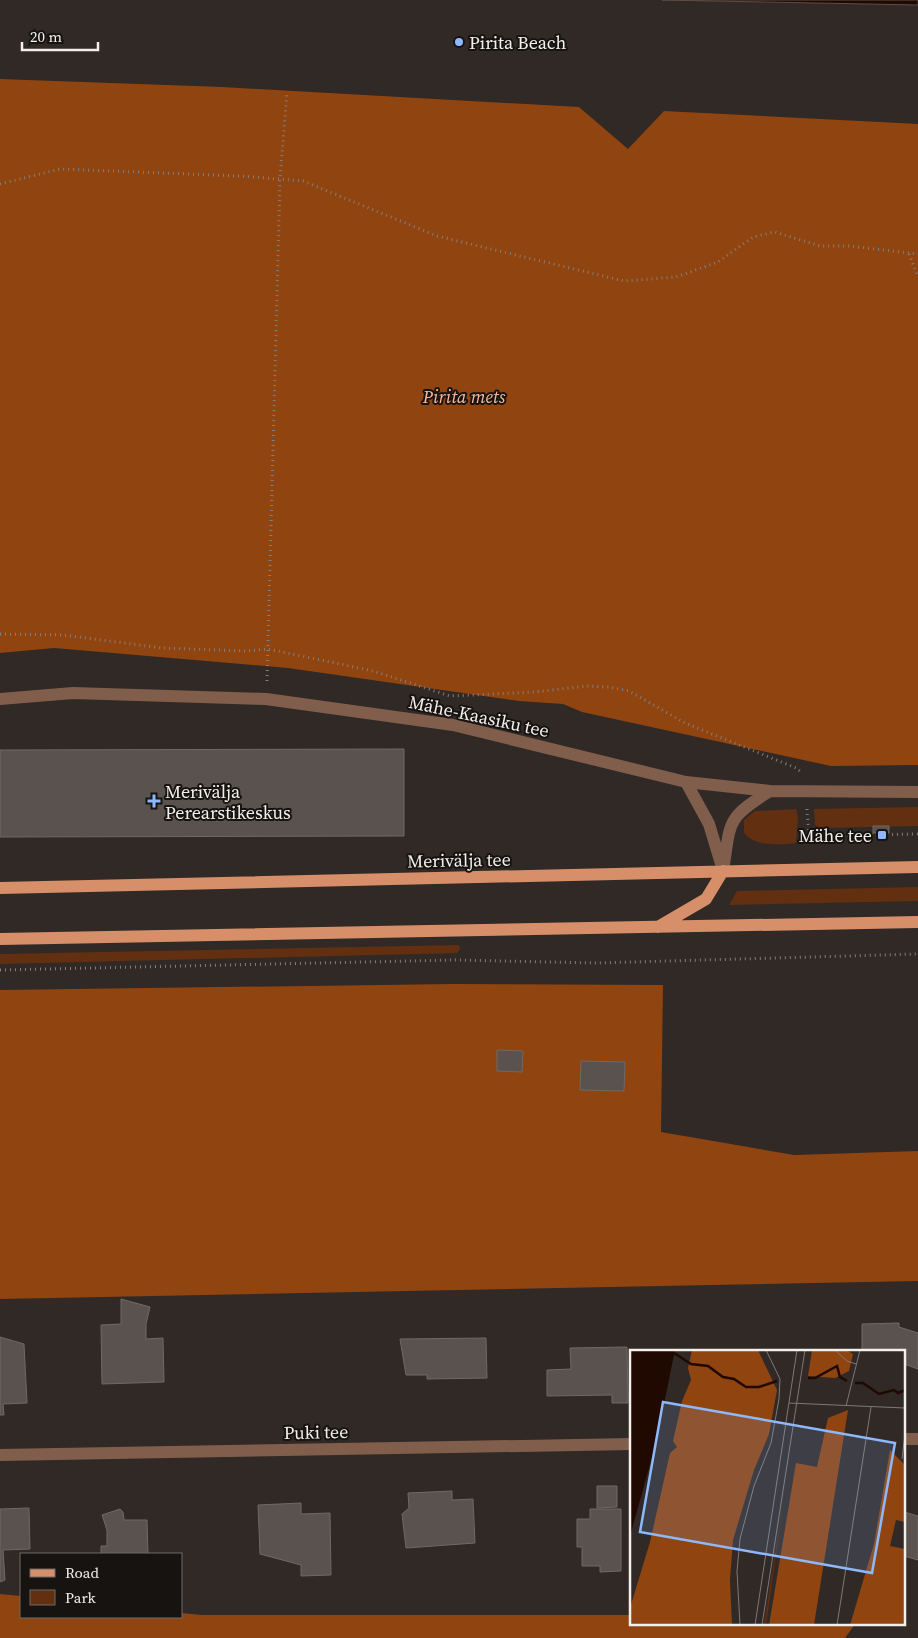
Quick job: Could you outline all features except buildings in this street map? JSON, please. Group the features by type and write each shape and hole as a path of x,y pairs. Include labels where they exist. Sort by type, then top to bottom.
{"main road":[{"name":"Merivälja tee","path":"0,888 918,867"},
{"path":"656,928 706,899 723,871"},
{"path":"0,940 918,922"}],"street":[{"name":"Mähe-Kaasiku tee","path":"0,699 73,693 266,699 453,725 686,782 770,790 918,792"},
{"path":"686,782 709,824 723,871"},
{"path":"723,871 731,822 743,808 770,790"},
{"name":"Puki tee","path":"0,1455 630,1444"}],"path":[{"path":"266,699 280,179 287,92"},
{"path":"0,184 60,169 303,181 437,236 624,281 676,277 718,262 753,237 775,232 820,246 849,246 918,254"},
{"path":"909,254 918,277"},
{"path":"0,634 62,635 162,648 246,651 268,649 373,671 450,696 535,692 586,686 629,691 685,723 796,768 802,774 806,791 808,836 918,834"},
{"path":"0,970 455,960 597,963 918,954"}],"green space":[{"name":"Pirita mets","path":"0,79 222,87 579,107 628,149 664,111 918,124 918,765 831,766 582,712 563,704 519,701 288,668 54,648 0,653"},
{"path":"918,807 918,826 821,828 815,825 814,809"},
{"path":"796,809 798,817 796,843 761,843 749,838 744,833 744,820 755,811"},
{"path":"918,887 918,901 729,905 737,891"},
{"path":"459,945 460,949 457,953 0,964 0,954"},
{"path":"454,984 663,985 661,1132 794,1155 918,1151 918,1281 0,1299 0,990"},
{"path":"0,1594 20,1596 20,1618 182,1618 182,1613 202,1615 630,1615 630,1626 854,1626 845,1638 0,1638"}],"shaded area":[{"path":"662,0 918,0 918,5"}],"place":[{"name":"Pirita Beach","path":"459,42"},
{"name":"Merivälja Perearstikeskus","path":"154,801"},
{"name":"Mähe tee","path":"882,835"}]}
